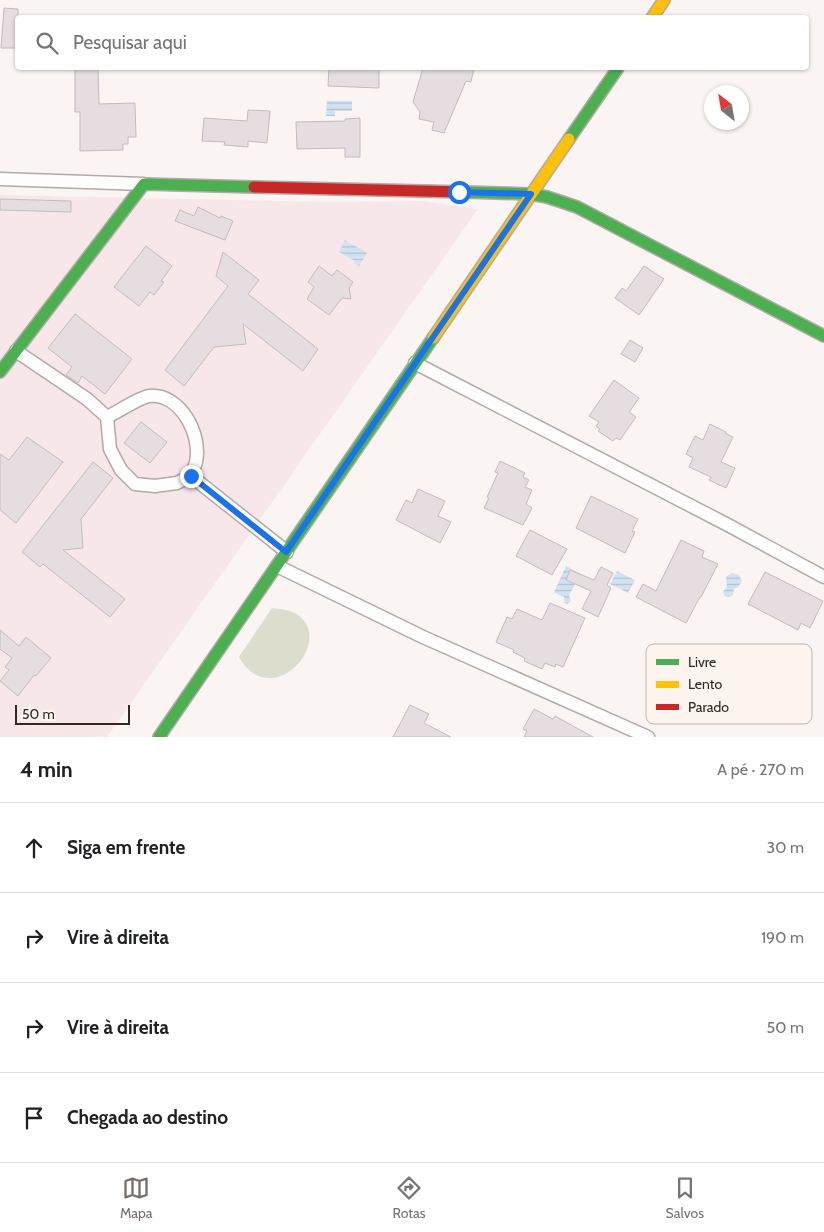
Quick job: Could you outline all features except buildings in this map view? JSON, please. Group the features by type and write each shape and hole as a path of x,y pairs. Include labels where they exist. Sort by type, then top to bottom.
{"street":[{"path":"654,15 664,0"},
{"path":"159,737 617,70"},
{"path":"0,179 531,194 546,196 563,201 824,336"},
{"path":"0,372 144,184"},
{"path":"16,351 87,399 108,417 110,448 121,470 135,484 156,486 177,483 191,476 197,460 196,441 187,417 167,398 148,396 108,417"},
{"path":"415,363 728,524 824,578"},
{"path":"191,476 286,552"},
{"path":"277,566 423,637 648,737"}],"shaded area":[{"path":"0,195 327,202 421,201 478,209 107,737 0,737"}],"green space":[{"path":"272,608 282,609 298,615 308,627 309,641 304,655 294,668 281,676 267,678 252,672 239,657"}],"water":[{"path":"327,101 352,101 352,111 335,111 335,116 326,116"},
{"path":"345,240 367,253 359,266 354,263 355,261 339,252"},
{"path":"566,566 581,574 569,595 571,601 567,604 564,602 564,597 554,592"},
{"path":"617,571 635,580 628,593 610,584"},
{"path":"732,573 739,575 742,581 734,589 733,595 729,597 725,596 723,592 727,586 726,577"}],"traffic: fast":[{"path":"569,139 617,70"},
{"path":"0,372 144,184 254,187"},
{"path":"464,192 531,194 577,207 824,336"},
{"path":"159,737 433,338"}],"traffic: slow":[{"path":"654,15 664,0"},
{"path":"433,338 569,139"}],"traffic: jam":[{"path":"254,187 464,192"}],"route":[{"path":"191,476 286,552 531,194 459,192"}]}
